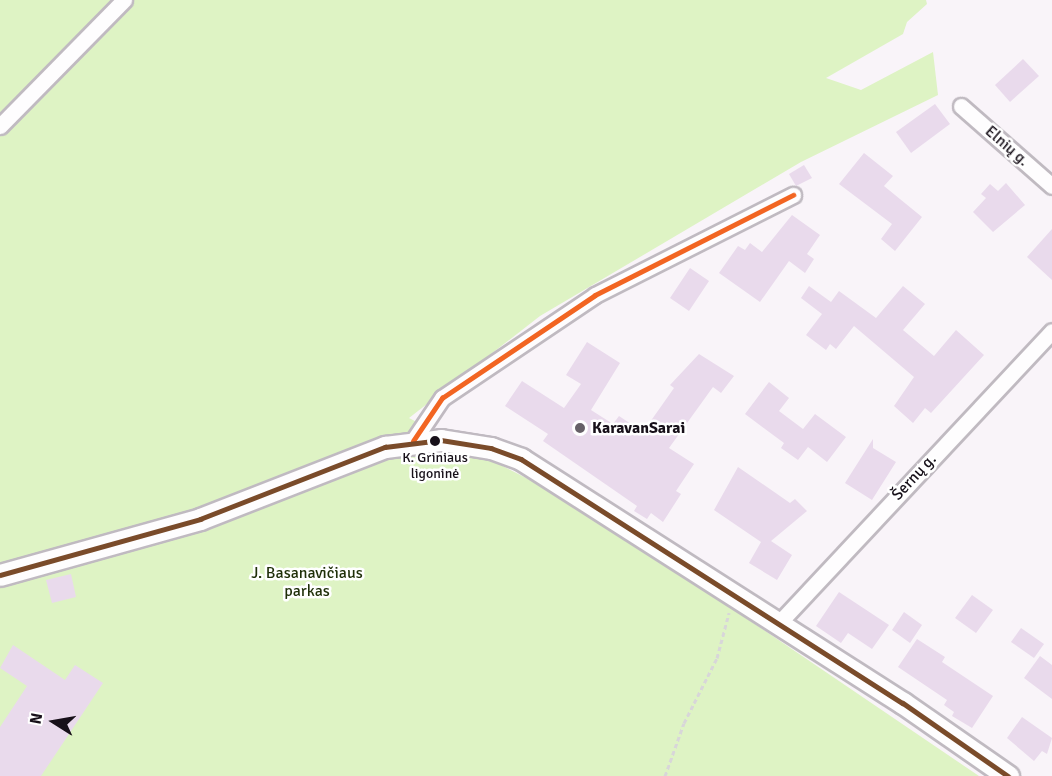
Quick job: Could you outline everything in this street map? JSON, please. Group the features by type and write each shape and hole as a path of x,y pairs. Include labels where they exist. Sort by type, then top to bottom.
{"street":[{"path":"0,126 124,0"},
{"name":"Elnių g.","path":"961,106 1051,184"},
{"path":"412,441 442,398 595,295 793,195"},
{"name":"Šernų g.","path":"778,624 1052,331"},
{"path":"0,575 200,519 340,463 412,441 464,443 521,459 778,624 1008,776"}],"path":[{"path":"665,776 684,723 717,658 734,597"}],"green space":[{"name":"J. Basanavičiaus parkas","path":"0,0 926,0 927,4 907,22 903,34 826,78 861,90 933,52 938,95 801,162 540,316 409,418 581,506 979,776 0,776"}],"building":[{"path":"1023,59 1039,76 1010,102 995,85"},
{"path":"935,104 950,124 911,153 896,132"},
{"path":"864,153 893,176 884,186 922,217 895,251 881,239 892,224 839,184"},
{"path":"804,165 812,178 796,186 789,174"},
{"path":"1006,183 1025,205 993,232 973,212 986,198 981,194 990,184 998,191"},
{"path":"792,215 820,235 807,254 814,259 805,273 789,261 760,302 719,273 738,246 745,250 750,243 762,252"},
{"path":"1052,229 1052,280 1027,257"},
{"path":"690,268 709,281 689,311 670,298"},
{"path":"809,286 831,302 839,291 876,318 903,286 925,304 903,330 934,356 956,330 984,355 931,413 925,408 913,423 894,406 914,377 854,326 836,349 830,344 826,350 806,335 822,314 801,298"},
{"path":"587,342 620,363 591,410 613,424 619,416 643,432 674,388 670,385 699,354 734,376 721,393 713,387 669,448 694,464 676,491 681,494 663,522 651,513 647,519 634,511 637,506 543,441 548,434 505,406 522,381 564,408 581,384 566,375"},
{"path":"769,382 789,398 779,411 803,429 815,414 846,437 827,462 808,447 798,460 781,448 784,443 745,414"},
{"path":"873,439 873,448 896,462 872,500 845,483"},
{"path":"738,467 790,503 795,499 807,511 771,541 792,555 777,580 749,563 761,542 714,510"},
{"path":"71,574 76,597 52,603 46,580"},
{"path":"839,592 889,625 872,649 848,633 841,643 816,626"},
{"path":"972,595 993,610 976,633 955,618"},
{"path":"904,612 922,625 910,643 892,630"},
{"path":"1021,628 1044,644 1034,658 1011,642"},
{"path":"917,639 945,657 942,662 993,696 972,728 952,716 954,712 944,705 947,700 898,667"},
{"path":"13,645 65,680 75,665 103,683 41,776 0,776 0,727 27,686 0,668"},
{"path":"1040,656 1052,665 1052,699 1024,678"},
{"path":"1022,717 1052,738 1047,754 1042,751 1034,761 1007,738"}],"transit line":[{"path":"413,441 442,398 595,295 793,195"},
{"path":"0,575 200,519 385,447 441,440 491,448 521,459 903,703 1008,776"}],"place":[{"name":"KaravanSarai","path":"580,428"},
{"name":"K. Griniaus ligoninė","path":"435,441"}]}
